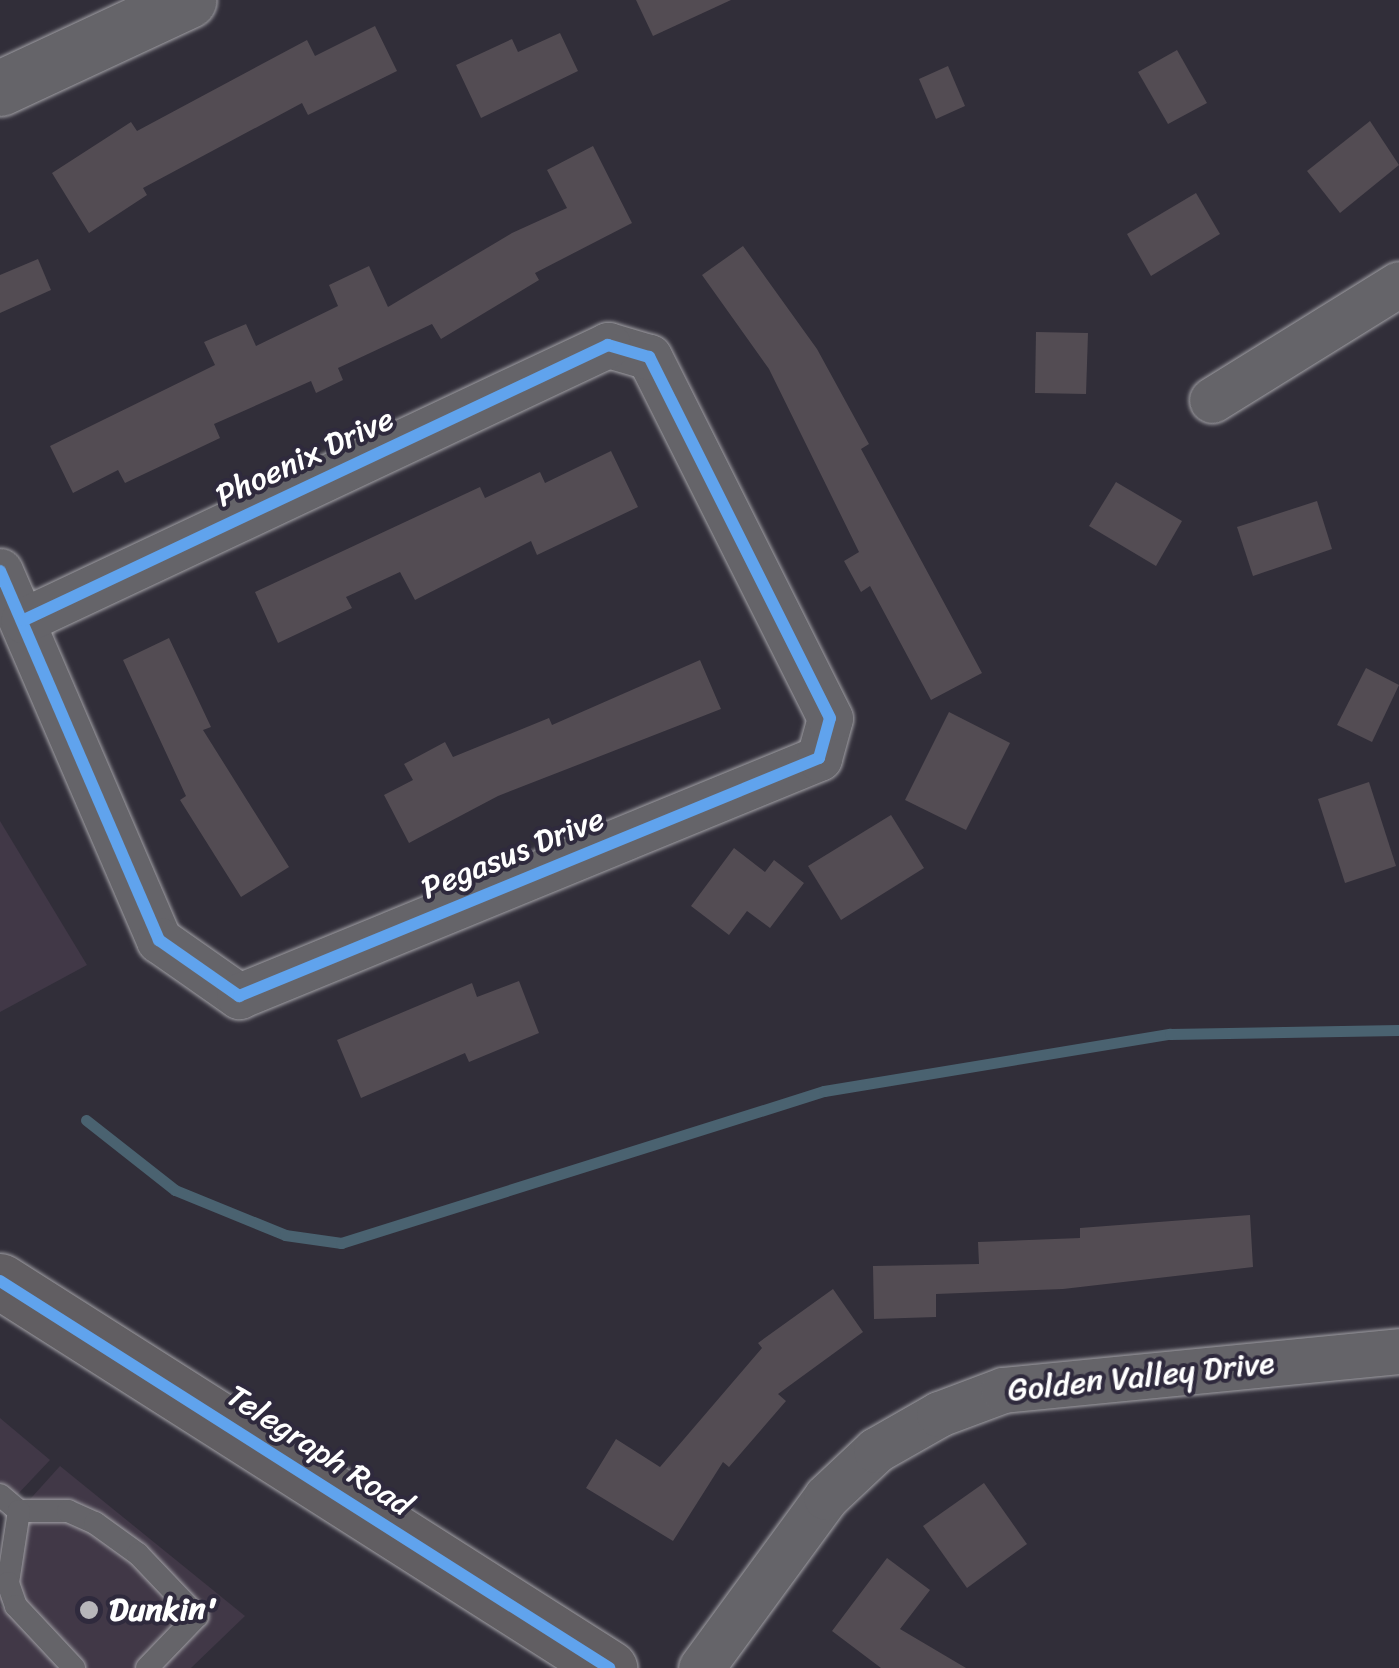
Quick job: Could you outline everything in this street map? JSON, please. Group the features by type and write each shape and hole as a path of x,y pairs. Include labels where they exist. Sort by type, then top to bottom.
{"main road":[{"path":"0,88 189,0"},
{"name":"Telegraph Road","path":"0,1281 609,1668"}],"street":[{"path":"1212,400 1399,284"},
{"name":"Pegasus Drive","path":"0,571 159,940 239,996 819,758 830,718 648,357 608,346"},
{"name":"Phoenix Drive","path":"24,620 608,346"},
{"name":"Golden Valley Drive","path":"700,1668 826,1496 876,1450 939,1414 1003,1390 1399,1350"}],"lane":[{"path":"0,1496 19,1511 68,1511 95,1523 138,1554 197,1616 146,1668"},
{"path":"19,1511 8,1583 16,1606 74,1668"}],"shaded area":[{"path":"0,821 87,965 0,1012"},
{"path":"0,1418 50,1460 0,1513"},
{"path":"60,1466 245,1616 191,1668 65,1668 0,1600 5,1527"},
{"path":"0,1605 61,1668 0,1668"}],"building":[{"path":"636,0 731,0 653,36"},
{"path":"375,26 397,71 308,115 302,103 143,188 147,195 89,233 52,173 131,122 137,131 307,40 315,56"},
{"path":"560,33 578,71 481,118 456,65 512,39 518,52"},
{"path":"1177,50 1207,103 1168,124 1138,72"},
{"path":"948,66 965,106 936,119 919,79"},
{"path":"1370,121 1399,165 1340,213 1307,171"},
{"path":"593,146 632,223 535,273 539,280 441,339 432,324 338,368 343,380 316,393 311,381 214,424 220,438 125,483 118,470 73,493 50,446 215,365 204,342 246,324 256,346 338,306 329,285 369,266 388,307 512,233 567,208 547,170"},
{"path":"1196,193 1220,234 1151,276 1127,234"},
{"path":"743,246 817,349 869,444 861,449 982,673 931,700 870,586 861,592 844,561 859,552 769,369 702,275"},
{"path":"38,259 51,290 0,313 0,275"},
{"path":"1036,332 1088,333 1086,394 1035,393"},
{"path":"611,451 638,507 537,555 531,541 415,600 400,572 346,597 352,608 278,643 255,592 480,487 485,498 540,472 545,483"},
{"path":"1116,482 1182,521 1156,566 1089,526"},
{"path":"1317,501 1332,549 1253,576 1237,527"},
{"path":"169,638 211,727 203,730 289,867 241,897 180,800 186,796 123,660"},
{"path":"700,660 721,709 498,796 409,843 384,795 413,780 404,764 445,742 453,757 549,718 552,725"},
{"path":"1366,668 1399,685 1372,742 1337,725"},
{"path":"949,712 1010,743 966,830 905,800"},
{"path":"1369,782 1396,866 1345,883 1318,799"},
{"path":"891,815 924,868 841,920 808,866"},
{"path":"734,848 765,872 774,860 804,883 770,928 747,911 729,935 691,906"},
{"path":"519,981 539,1033 469,1062 465,1053 361,1098 337,1040 472,983 477,997"},
{"path":"1250,1215 1253,1267 1063,1289 936,1294 936,1317 874,1319 873,1266 979,1264 978,1242 1080,1238 1080,1228"},
{"path":"833,1289 863,1332 778,1394 786,1401 729,1467 723,1462 673,1541 586,1488 616,1439 660,1467 762,1348 758,1343"},
{"path":"984,1483 1027,1544 967,1588 923,1526"},
{"path":"887,1558 930,1590 900,1629 966,1668 881,1668 832,1631"}],"waterway":[{"path":"86,1120 175,1190 285,1235 341,1243 824,1091 1170,1034 1399,1030"}],"cycle path":[{"path":"0,571 159,940 239,996 819,758 830,718 649,357 608,345 24,620"},
{"path":"0,1281 609,1668"}],"place":[{"name":"Dunkin'","path":"89,1610"}]}
